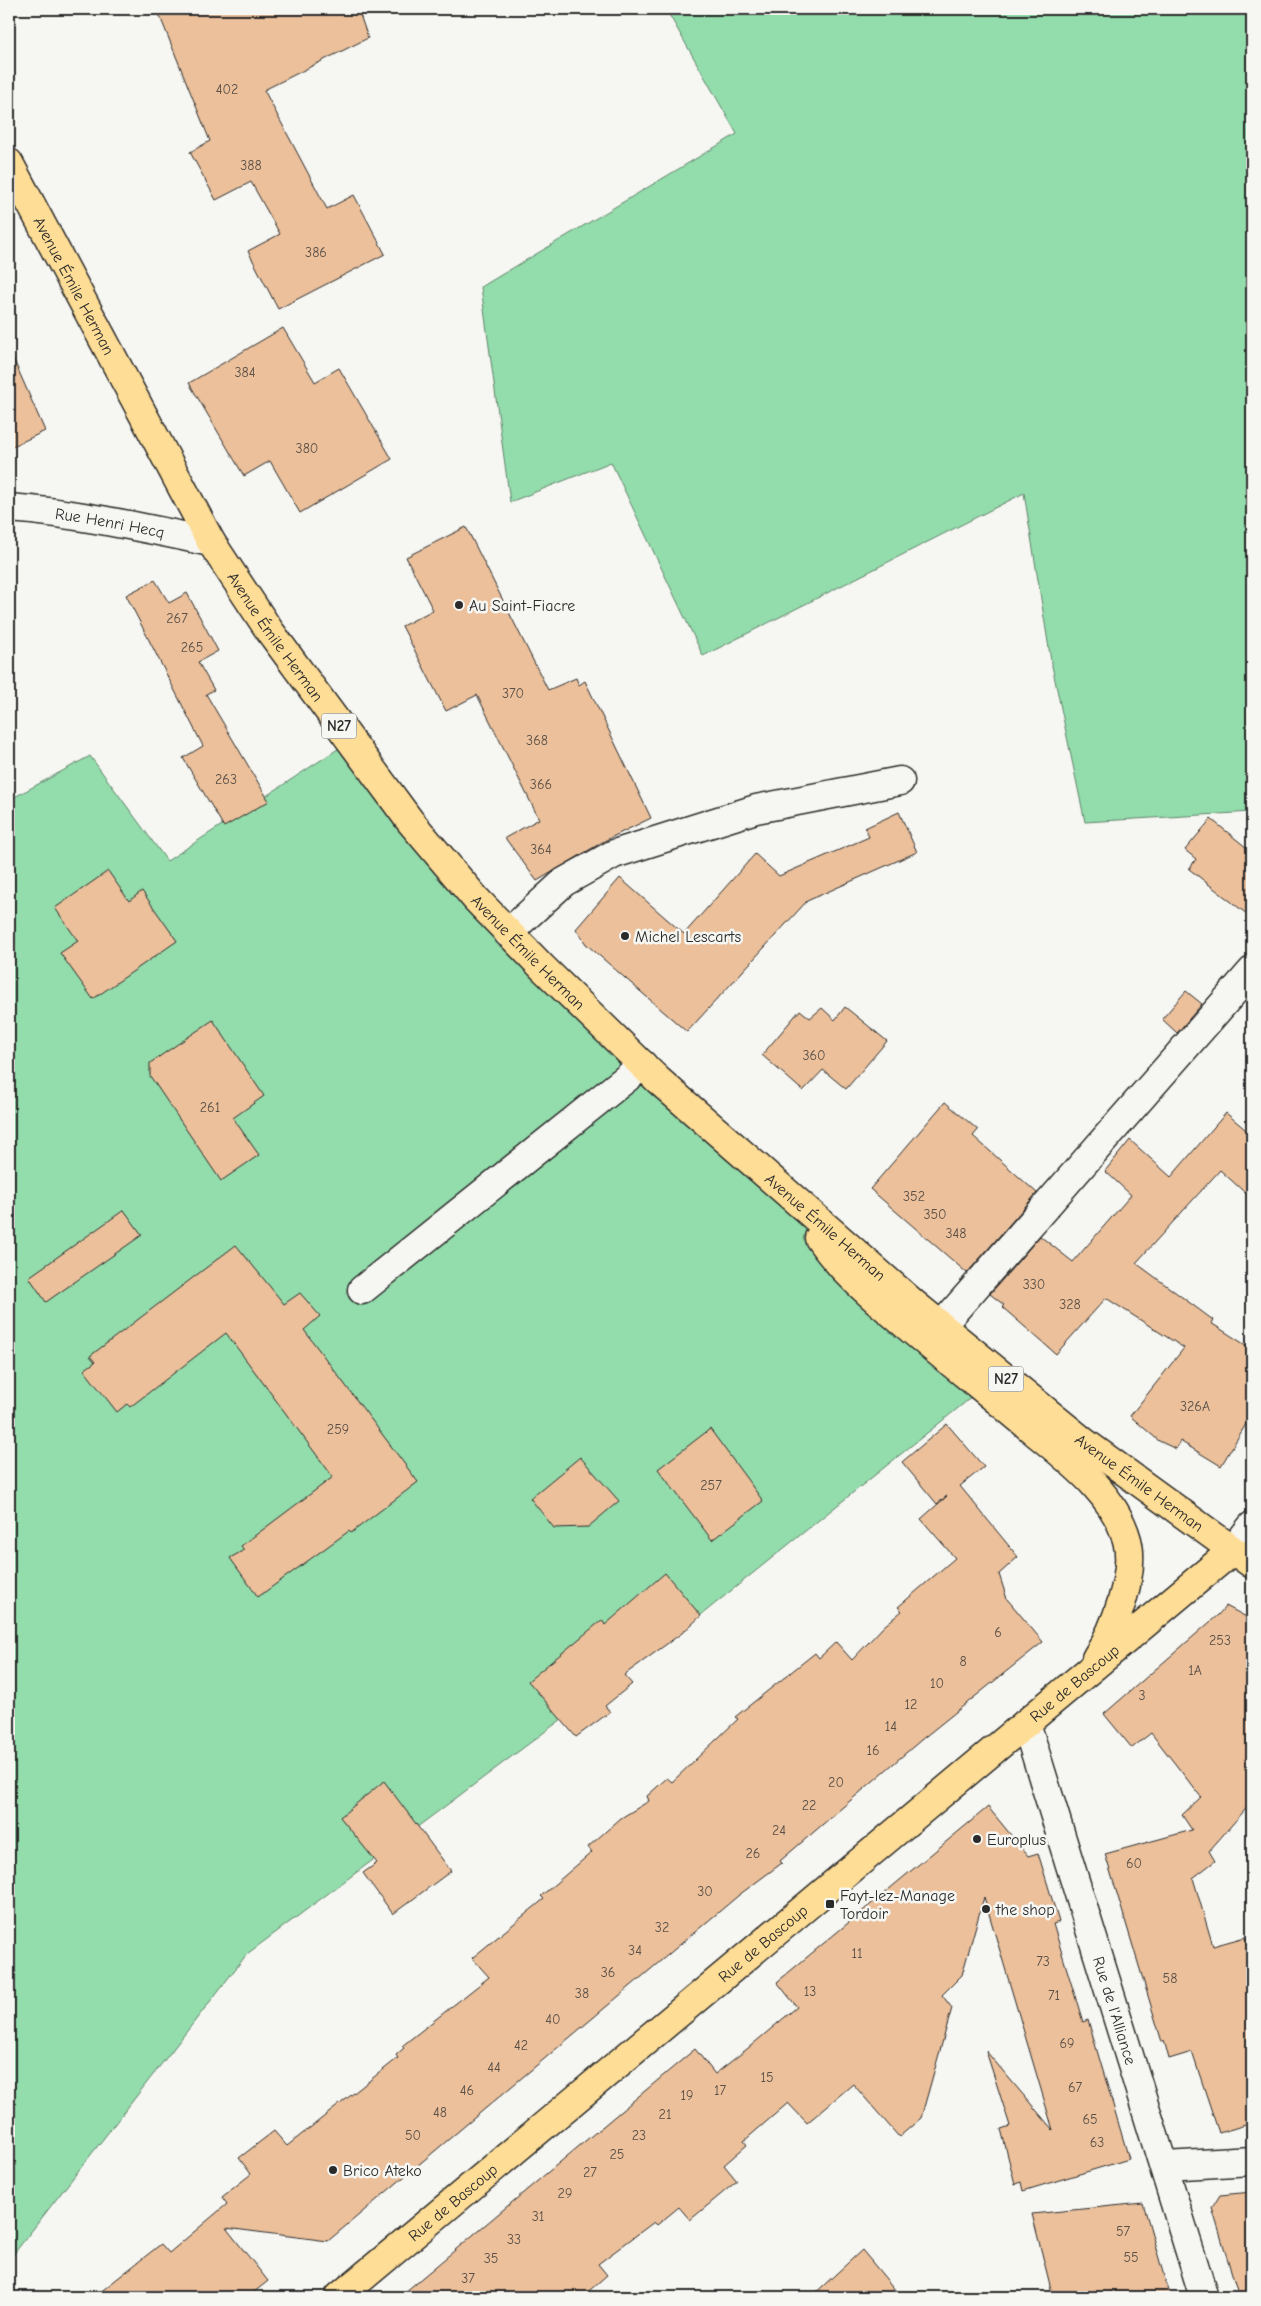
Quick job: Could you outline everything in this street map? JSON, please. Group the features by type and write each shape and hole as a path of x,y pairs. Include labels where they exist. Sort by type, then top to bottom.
{"main road":[{"name":"Avenue Émile Herman","path":"9,163 211,542 269,630 410,821 476,899 508,933 643,1065 790,1196 941,1326 1084,1442 1242,1557"},
{"path":"790,1196 830,1254 864,1290 1076,1467 1112,1507 1127,1540 1128,1574 1122,1601 1106,1642 1085,1673"},
{"name":"Rue de Bascoup","path":"339,2297 1085,1673 1242,1557"}],"street":[{"name":"Rue Henri Hecq","path":"9,508 107,521 211,542"},
{"path":"508,933 564,882 614,854 756,809 900,781"},
{"path":"941,1326 1252,970"},
{"path":"362,1290 643,1065"},
{"path":"1242,1557 1252,1526"},
{"name":"Rue de l'Alliance","path":"1026,1723 1165,2166 1204,2297"},
{"path":"1165,2166 1252,2161"}],"green space":[{"path":"666,9 1252,9 1252,812 1085,822 1051,661 1024,493 703,656 611,462 510,502 481,287 737,134"},
{"path":"350,741 410,821 983,1388 696,1619 247,1954 9,2260 9,800 90,756 167,861"}],"building":[{"path":"157,9 358,9 368,38 264,90 327,209 354,195 385,254 278,309 248,251 280,234 251,182 216,200 190,152 210,141"},
{"path":"283,328 315,382 339,368 392,459 300,513 270,461 244,476 189,383"},
{"path":"9,349 45,431 9,448"},
{"path":"466,527 548,690 576,678 579,685 585,681 651,818 606,840 537,881 505,838 539,819 477,695 446,711 402,626 433,610 406,557"},
{"path":"155,580 169,603 187,593 218,651 198,662 214,690 206,694 269,801 224,827 183,758 203,746 126,595"},
{"path":"899,812 917,852 807,901 687,1032 586,944 576,929 620,878 684,934 755,854 779,876 869,837 865,828"},
{"path":"1211,819 1252,852 1252,918 1189,869 1196,859 1185,850"},
{"path":"108,871 129,901 142,891 177,941 93,999 60,953 78,941 55,908"},
{"path":"1186,991 1202,1004 1177,1033 1162,1019"},
{"path":"845,1007 887,1041 846,1089 823,1070 803,1091 762,1055 800,1010 810,1018 822,1008 835,1020"},
{"path":"213,1020 264,1096 233,1118 259,1155 221,1181 150,1076 150,1063"},
{"path":"945,1102 978,1130 973,1136 1037,1193 967,1273 870,1189"},
{"path":"1226,1113 1252,1135 1252,1199 1220,1170 1136,1263 1213,1320 1211,1323 1252,1349 1252,1414 1221,1466 1180,1441 1176,1449 1159,1441 1130,1416 1184,1348 1106,1298 1056,1354 1002,1307 1004,1305 990,1294 1040,1236 1073,1262 1131,1195 1105,1171 1130,1140 1171,1177"},
{"path":"124,1210 142,1235 46,1302 29,1277"},
{"path":"236,1245 284,1304 300,1293 320,1316 304,1330 418,1482 351,1533 349,1531 258,1597 230,1558 244,1550 241,1546 333,1477 226,1333 130,1407 127,1404 117,1412 84,1370 95,1362 90,1356"},
{"path":"947,1424 984,1467 960,1486 1018,1557 999,1574 1007,1599 1043,1642 921,1740 780,1861 782,1863 739,1895 328,2241 226,2228 268,2281 248,2297 94,2297 161,2244 169,2253 227,2204 222,2197 251,2174 239,2158 274,2131 287,2146 398,2058 396,2055 404,2048 402,2046 489,1977 472,1958 544,1899 541,1896 592,1852 588,1847 621,1818 649,1801 647,1796 667,1778 672,1782 738,1719 735,1717 815,1653 819,1658 836,1642 852,1660 884,1626 902,1611 898,1607 955,1558 921,1519 947,1496 937,1504 902,1462"},
{"path":"710,1429 763,1501 712,1540 658,1469"},
{"path":"580,1457 619,1501 588,1527 554,1528 530,1498"},
{"path":"665,1573 701,1616 682,1633 624,1675 632,1684 605,1706 610,1712 576,1737 528,1681 602,1620 605,1625"},
{"path":"1226,1606 1252,1620 1252,1802 1209,1851 1215,1861 1193,1878 1213,1946 1245,1937 1252,1963 1252,2123 1219,2133 1192,2052 1169,2059 1164,2040 1162,2042 1105,1854 1192,1830 1182,1815 1201,1797 1151,1733 1132,1748 1104,1714"},
{"path":"384,1781 451,1871 393,1914 363,1873 377,1863 340,1817"},
{"path":"988,1807 1028,1856 1038,1853 1059,1922 1053,1924 1083,2022 1088,2020 1129,2159 1023,2191 1021,2182 1015,2184 1001,2129 1010,2126 986,2051 1053,2130 984,1897 962,1975 942,1995 952,2008 921,2118 899,2137 853,2084 807,2123 788,2103 744,2141 747,2145 724,2165 737,2181 690,2220 679,2207 657,2225 654,2222 598,2264 607,2275 582,2297 399,2297 695,2049 715,2074 747,2049 797,2007 777,1982"},
{"path":"1252,2192 1252,2297 1239,2297 1212,2208 1220,2195"},
{"path":"1143,2203 1170,2297 1053,2297 1032,2214"},
{"path":"862,2250 901,2297 811,2297"}],"place":[{"name":"Au Saint-Fiacre","path":"459,605"},
{"name":"Michel Lescarts","path":"625,936"},
{"name":"Europlus","path":"977,1839"},
{"name":"Fayt-lez-Manage Tordoir","path":"830,1904"},
{"name":"the shop","path":"986,1909"},
{"name":"Brico Ateko","path":"333,2170"}]}
